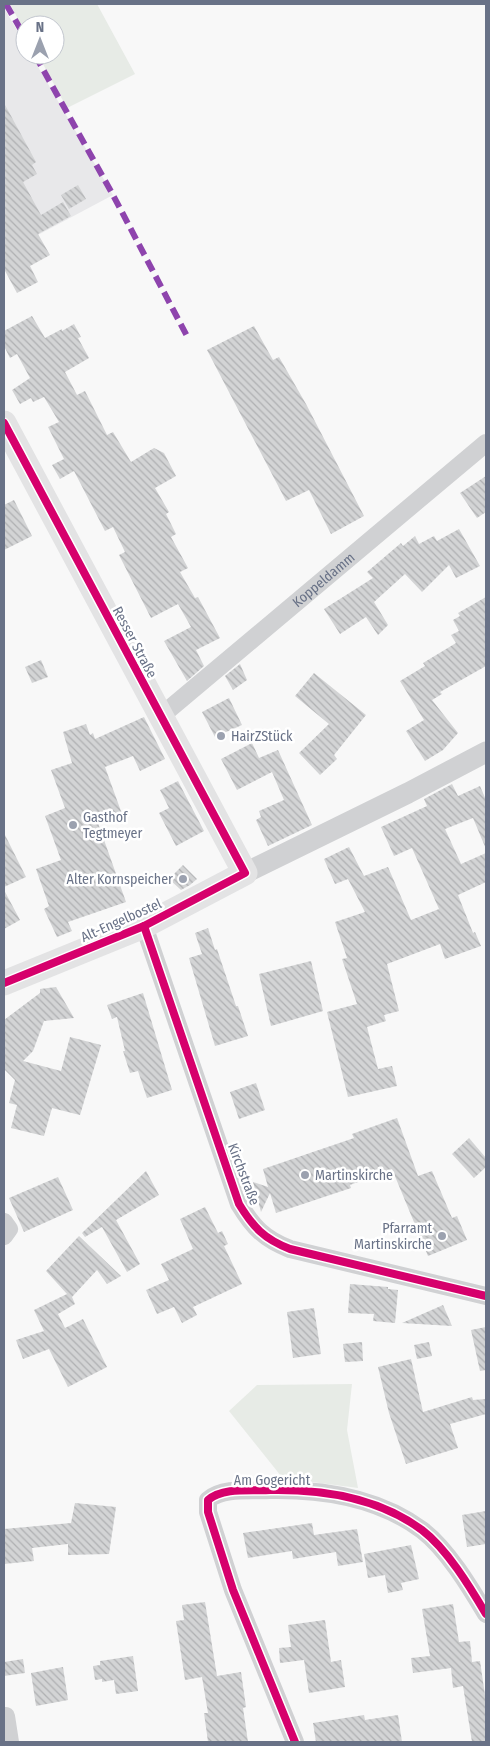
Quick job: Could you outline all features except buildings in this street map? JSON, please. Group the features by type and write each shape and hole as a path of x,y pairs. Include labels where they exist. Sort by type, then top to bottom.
{"main road":[{"name":"Resser Straße","path":"4,423 246,873"},
{"name":"Alt-Engelbostel","path":"4,983 144,926 246,873"}],"street":[{"name":"Koppeldamm","path":"161,716 486,444"},
{"name":"Alt-Engelbostel","path":"246,873 486,752"},
{"name":"Kirchstraße","path":"144,926 239,1204 260,1234 274,1243 290,1249 486,1296"},
{"path":"4,1222 10,1229 4,1236"},
{"name":"Am Gogericht","path":"295,1742 233,1590 208,1512 208,1500 216,1494 291,1490 327,1493 357,1499 382,1507 422,1530 437,1544 466,1581 486,1614"},
{"path":"6,1716 10,1742"}],"shaded area":[{"path":"10,4 97,4 135,74 67,108 43,65 65,65 65,15 16,15"},
{"path":"4,8 15,27 15,65 37,65 113,195 4,253"},
{"path":"352,1384 347,1430 358,1488 312,1482 285,1481 229,1411 257,1385"}],"marked path":[{"path":"6,4 15,20"},
{"path":"41,65 113,195 188,338"}],"cycle path":[{"path":"4,423 245,873 144,926 4,983"},
{"path":"144,926 239,1204 254,1226 273,1241 290,1249 486,1296"},
{"path":"295,1742 233,1590 208,1512 208,1500 229,1491 310,1491 350,1498 388,1510 422,1530 440,1547 486,1614"}],"place":[{"name":"HairZStück","path":"221,736"},
{"name":"Gasthof Tegtmeyer","path":"73,825"},
{"name":"Alter Kornspeicher","path":"183,879"},
{"name":"Martinskirche","path":"305,1175"},
{"name":"Pfarramt Martinskirche","path":"442,1236"}]}
